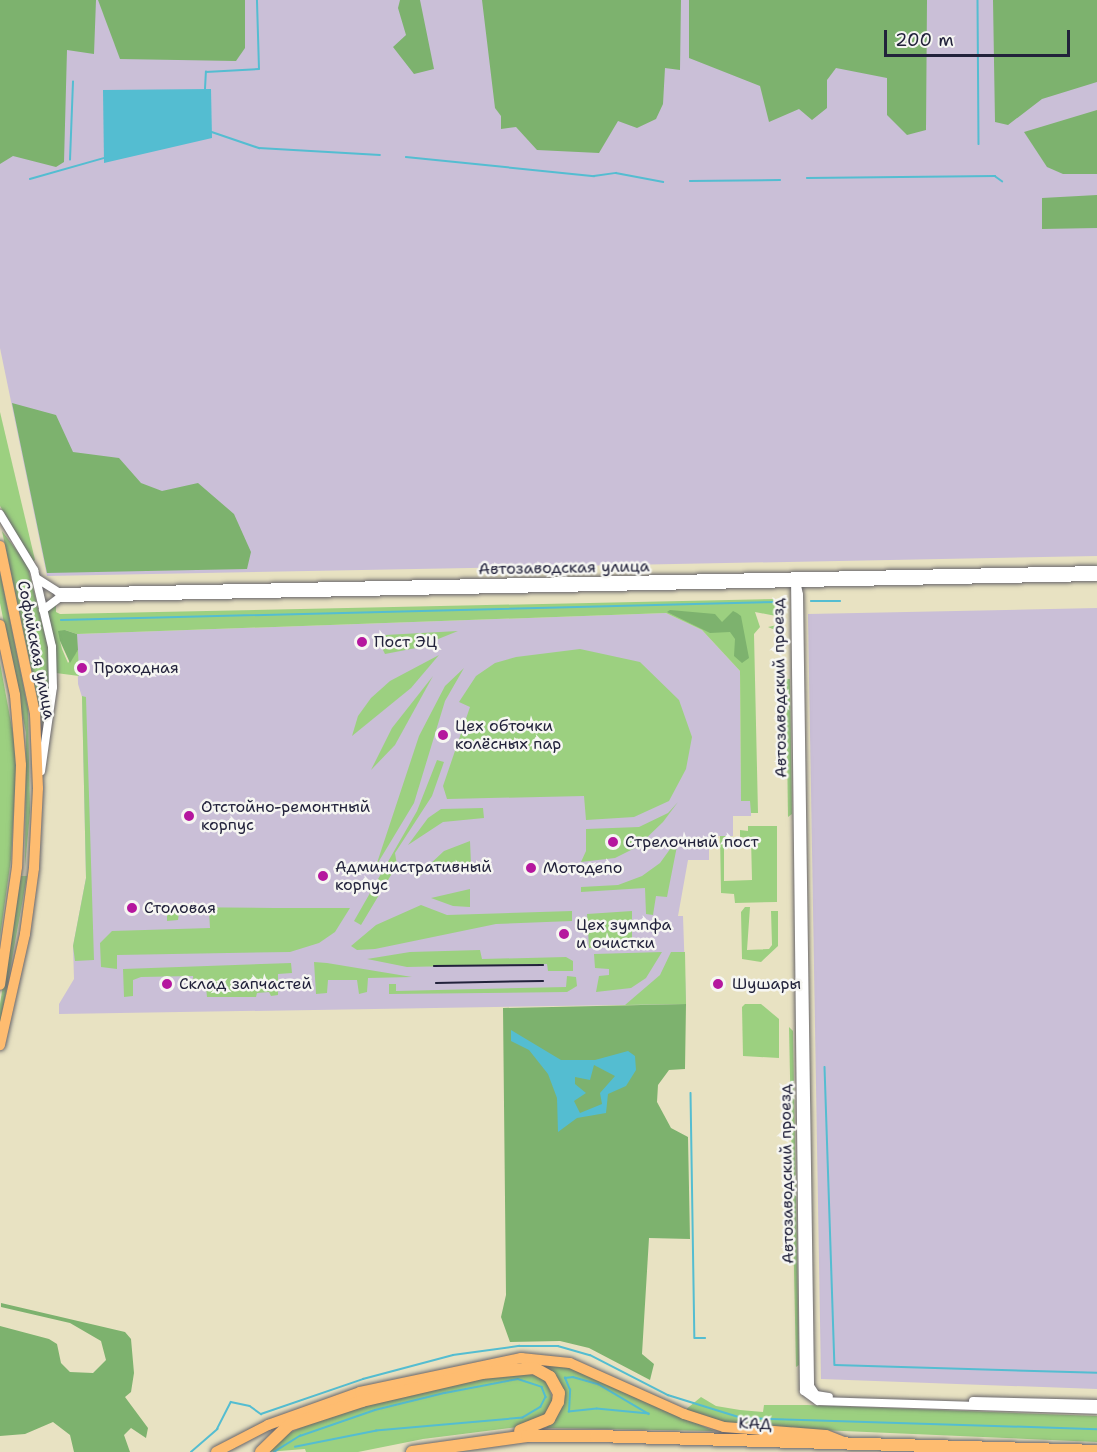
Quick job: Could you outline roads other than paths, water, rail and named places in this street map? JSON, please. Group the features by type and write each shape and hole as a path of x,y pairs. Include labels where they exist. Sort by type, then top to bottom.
{"highway":[{"path":"261,1452 289,1425 362,1401 501,1370 542,1371 558,1393 549,1419 533,1428 495,1439"},
{"name":"КАД","path":"412,1452 495,1439 596,1436 1097,1451"}],"main road":[{"name":"Софийская улица","path":"0,546 35,714 38,788 34,868 25,934 0,1045"},
{"name":"Софийская улица","path":"0,625 20,739 17,867 0,985"},
{"path":"17,867 27,872 34,868"},
{"path":"216,1452 268,1425 360,1392 521,1358 570,1362 684,1414 718,1425 826,1435 852,1445"}],"street":[{"path":"0,514 36,578 51,647 53,684 38,788"},
{"name":"Автозаводская улица","path":"43,610 59,598 795,581 1097,570"},
{"name":"Автозаводская улица","path":"36,578 58,592 1097,577"},
{"name":"Автозаводский проезд","path":"795,581 811,1390 828,1397 1097,1404"},
{"name":"Автозаводский проезд","path":"795,581 804,1391 818,1401 1097,1410"}],"water":[{"path":"211,89 212,138 104,163 103,90"},
{"path":"511,1030 561,1060 595,1060 628,1051 635,1056 636,1070 626,1086 608,1094 606,1113 577,1118 558,1132 557,1098 548,1074 529,1050 511,1041","holes":["594,1065 615,1076 600,1093 602,1104 580,1113 574,1101 586,1093 575,1084 575,1077 590,1080"]}],"waterway":[{"path":"205,89 206,72 259,69 257,0"},
{"path":"978,0 979,144"},
{"path":"70,160 73,82"},
{"path":"212,132 259,148 380,155"},
{"path":"406,157 594,176 616,173 663,182"},
{"path":"30,179 104,158"},
{"path":"807,178 995,176 1002,181"},
{"path":"690,181 780,180"},
{"path":"811,601 840,601"},
{"path":"61,620 778,602"},
{"path":"825,1067 835,1365 1097,1373"},
{"path":"691,1093 695,1338 705,1338"},
{"path":"191,1452 217,1429 231,1402 250,1406 261,1414 363,1379 453,1355 519,1346 558,1346 590,1355 668,1395 742,1418 1097,1429"},
{"path":"573,1377 598,1384 649,1414 597,1409 569,1412 570,1390 565,1378 573,1377"},
{"path":"274,1452 300,1436 375,1410 445,1393 518,1379 542,1387 546,1397 541,1407 523,1418 377,1431 296,1447"}],"railway":[{"path":"434,966 543,965"},
{"path":"436,983 543,981"}],"place":[{"name":"Пост ЭЦ","path":"362,642"},
{"name":"Проходная","path":"82,668"},
{"name":"Цех обточки колёсных пар","path":"443,735"},
{"name":"Отстойно-ремонтный корпус","path":"189,816"},
{"name":"Стрелочный пост","path":"613,842"},
{"name":"Мотодепо","path":"531,868"},
{"name":"Административный корпус","path":"323,876"},
{"name":"Столовая","path":"132,908"},
{"name":"Цех зумпфа и очистки","path":"564,934"},
{"name":"Склад запчастей","path":"167,984"},
{"name":"Шушары","path":"718,984"}]}
